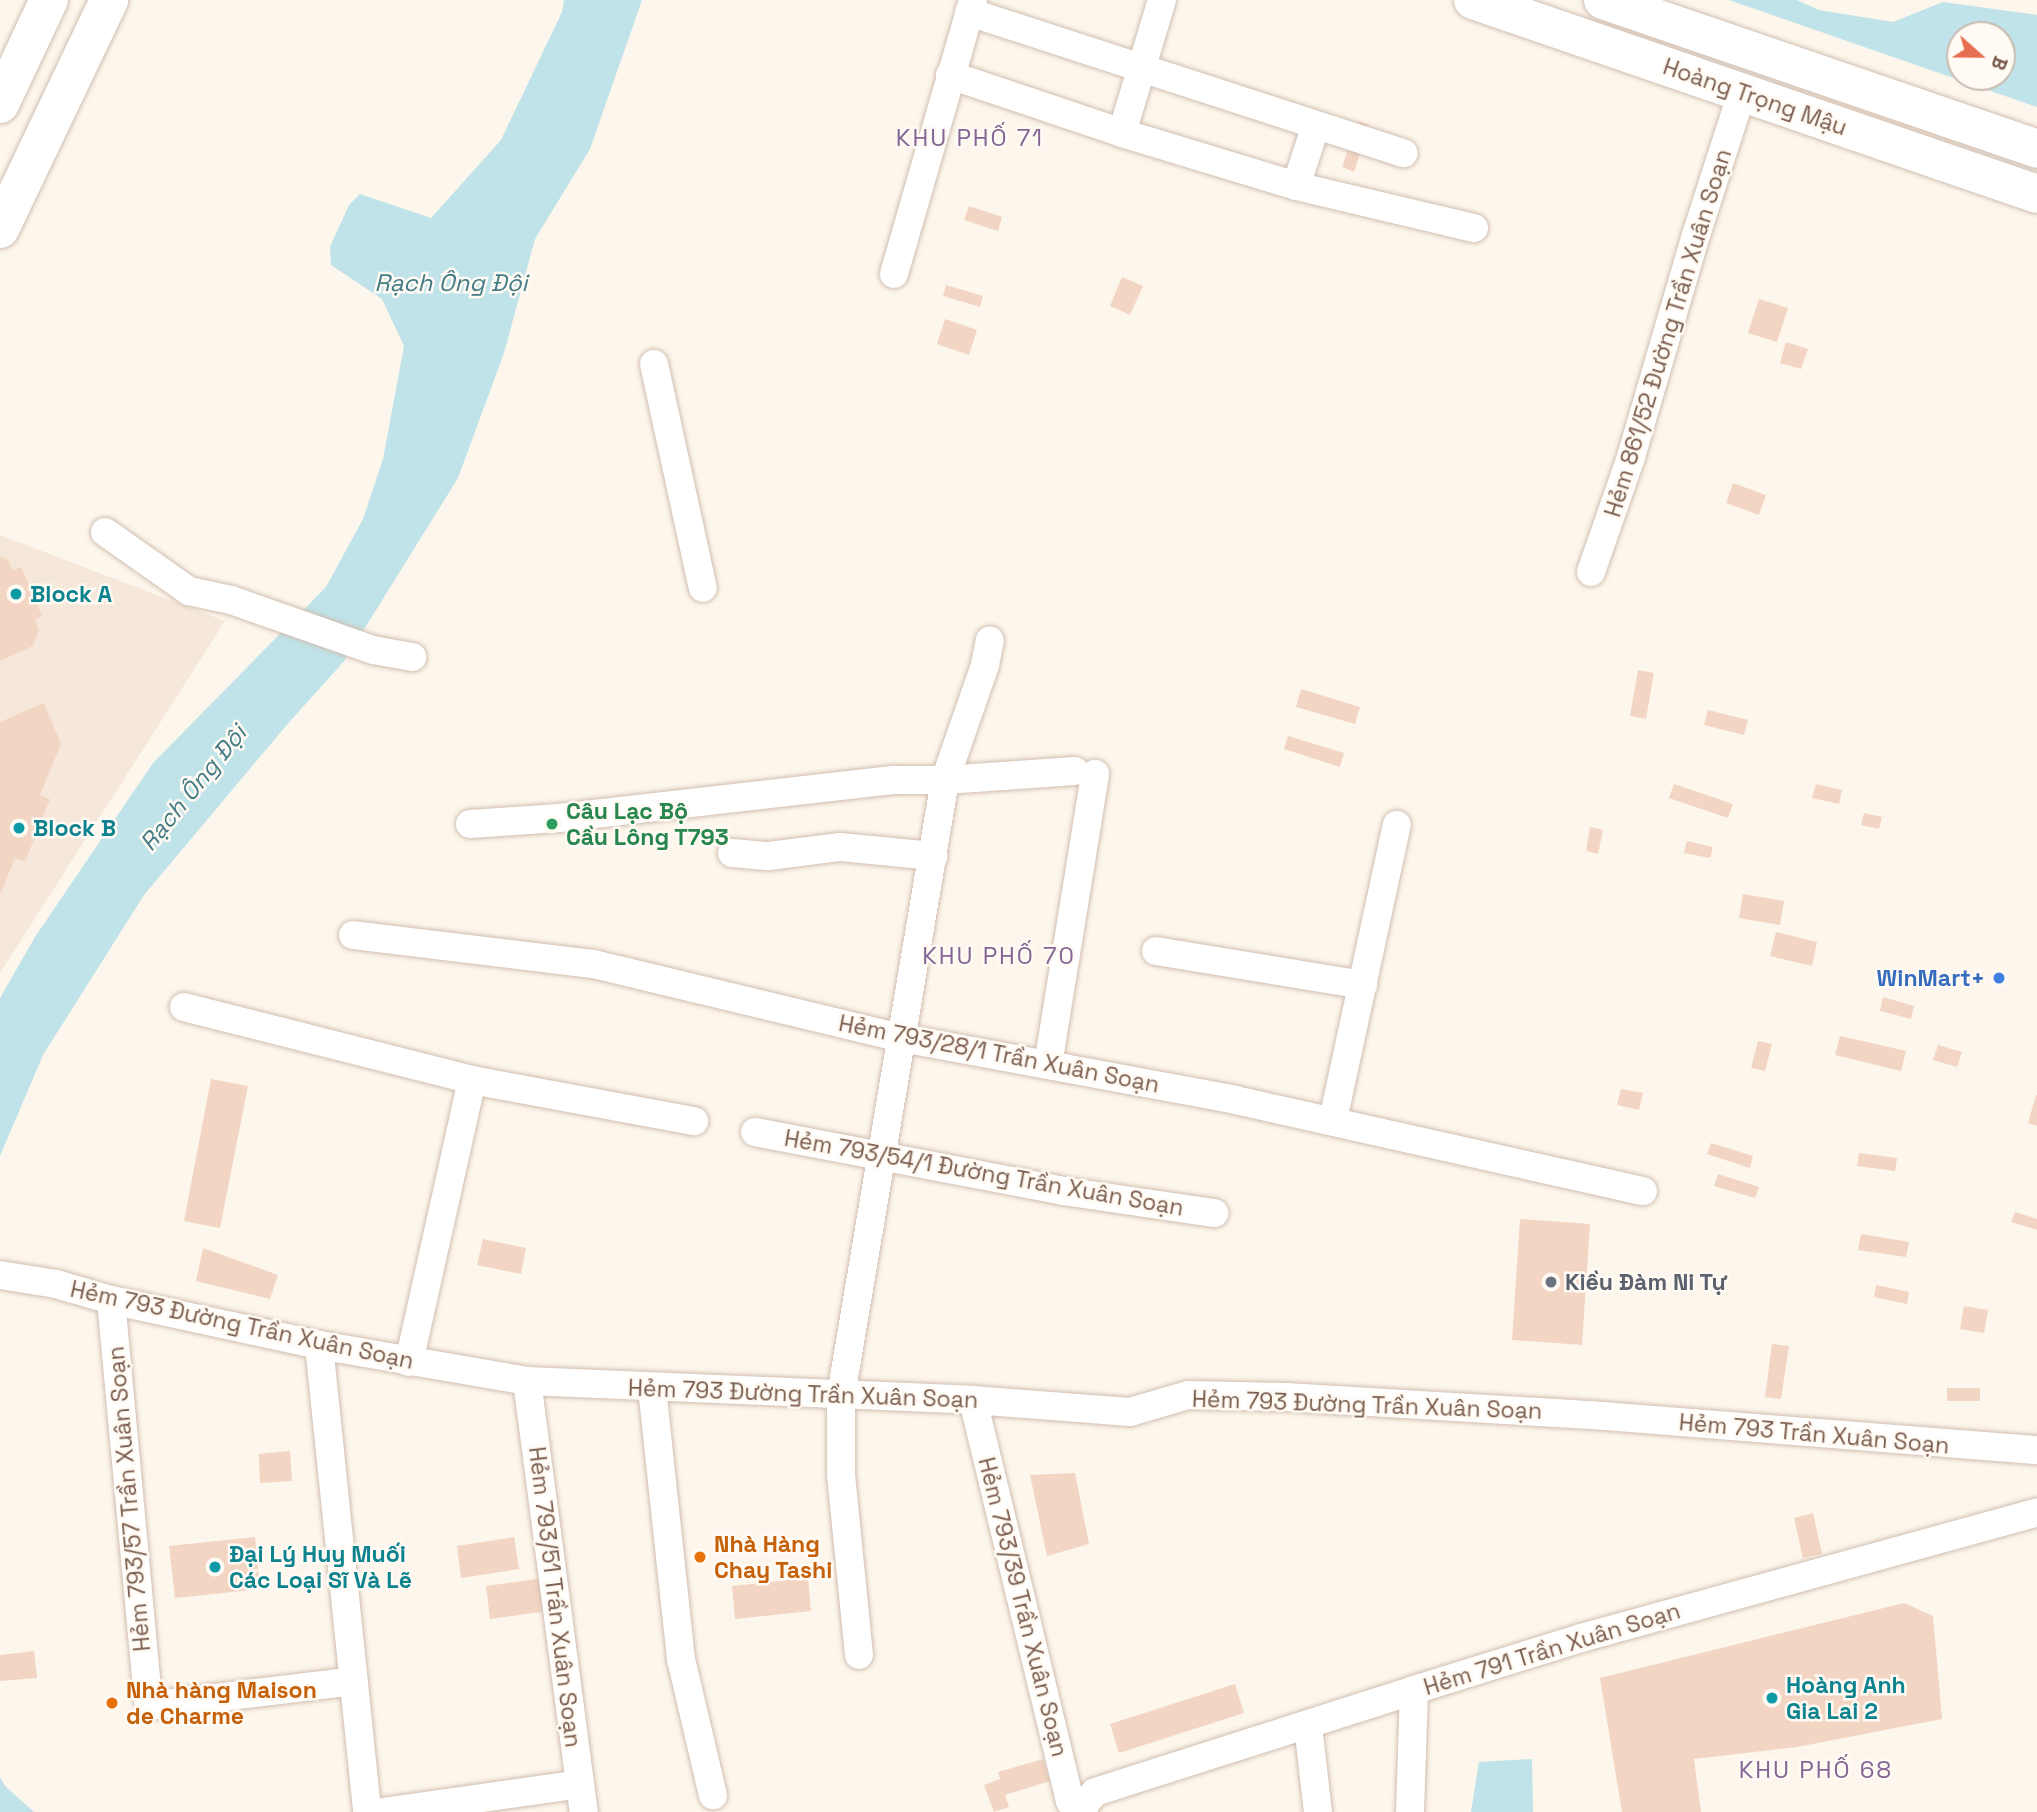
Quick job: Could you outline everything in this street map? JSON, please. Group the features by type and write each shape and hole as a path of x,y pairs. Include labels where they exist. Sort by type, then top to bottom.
{"main road":[{"path":"0,104 49,0"},
{"path":"0,229 109,0"},
{"name":"Hoàng Trọng Mậu","path":"1473,0 2037,194"},
{"name":"Hoàng Trọng Mậu","path":"1603,0 2037,149"},
{"path":"1742,93 1756,53"}],"street":[{"path":"1122,133 1162,0"},
{"path":"894,274 971,6 1141,70 1404,153"},
{"path":"950,75 1122,133 1296,186 1474,228"},
{"name":"Hẻm 861/52 Đường Trần Xuân Soạn","path":"1591,572 1631,457 1696,234 1742,93"},
{"path":"1296,186 1317,125"},
{"path":"654,364 703,588"},
{"path":"105,532 189,591 231,600 373,650 412,657"},
{"path":"859,1655 841,1476 841,1395 934,856 944,780 978,687 990,640"},
{"path":"470,824 559,818 895,780 1085,773 1048,1065"},
{"path":"1333,1120 1396,825"},
{"path":"732,853 769,856 840,846 934,856"},
{"name":"Hẻm 793/28/1 Trần Xuân Soạn","path":"353,935 593,964 902,1038 1333,1120 1643,1191"},
{"path":"1156,951 1363,985"},
{"path":"184,1007 472,1080 694,1121"},
{"path":"409,1362 472,1080"},
{"name":"Hẻm 793/54/1 Đường Trần Xuân Soạn","path":"755,1132 1063,1191 1214,1213"},
{"name":"Hẻm 793 Đường Trần Xuân Soạn","path":"11,1276 319,1345 527,1381 973,1399 1130,1412 1188,1395 1591,1415"},
{"name":"Hẻm 793/57 Trần Xuân Soạn","path":"111,1300 148,1699 156,1705 353,1681"},
{"path":"319,1345 367,1812"},
{"name":"Hẻm 793/51 Trần Xuân Soạn","path":"527,1381 584,1812"},
{"path":"652,1388 681,1659 713,1796"},
{"name":"Hẻm 793/39 Trần Xuân Soạn","path":"973,1399 1070,1801 1083,1809"},
{"name":"Hẻm 793 Trần Xuân Soạn","path":"1591,1415 2037,1450"},
{"name":"Hẻm 791 Trần Xuân Soạn","path":"1083,1809 1095,1792 1581,1638 2037,1512"},
{"path":"1410,1812 1414,1690"},
{"path":"1308,1726 1318,1812"},
{"path":"384,1812 580,1784"}],"shaded area":[{"path":"0,535 225,621 0,973"}],"water":[{"name":"Rạch Ông Đội","path":"564,0 642,0 590,149 535,239 504,353 458,478 345,660 144,895 43,1055 0,1156 0,998 35,937 153,763 326,587 363,519 383,459 404,346 382,299 331,265 330,247 349,205 360,194 431,218 501,140 562,12"},
{"path":"1729,0 1797,0 1819,10 1893,22 1943,2 2037,15 2037,107 1991,91 2016,91 2016,21 1946,21 1946,75"},
{"path":"1532,1759 1533,1812 1471,1812 1479,1762"},
{"path":"0,1777 5,1786 34,1812 0,1812"}],"building":[{"path":"1358,121 1369,125 1354,172 1342,167"},
{"path":"969,206 1002,217 998,231 964,220"},
{"path":"1122,277 1143,286 1130,315 1110,306"},
{"path":"946,285 983,296 980,307 943,296"},
{"path":"1759,299 1788,308 1777,342 1748,333"},
{"path":"945,319 977,330 969,355 937,344"},
{"path":"1786,342 1808,349 1801,369 1780,363"},
{"path":"1733,483 1766,495 1759,515 1726,503"},
{"name":"Block A","path":"0,556 8,560 13,571 21,567 42,616 35,620 39,630 33,646 0,661"},
{"path":"1638,670 1654,673 1646,719 1630,716"},
{"path":"1301,689 1360,707 1355,724 1296,707"},
{"name":"Block B","path":"44,703 61,744 40,795 50,799 25,862 15,858 0,895 0,722"},
{"path":"1708,710 1748,720 1744,735 1704,725"},
{"path":"1288,736 1344,753 1340,767 1284,749"},
{"path":"1674,784 1733,804 1728,818 1669,798"},
{"path":"1816,784 1842,790 1839,804 1812,798"},
{"path":"1864,813 1882,817 1879,829 1861,825"},
{"path":"1590,827 1603,830 1598,854 1586,851"},
{"path":"1687,841 1713,847 1710,858 1684,853"},
{"path":"1743,894 1784,901 1780,925 1739,918"},
{"path":"1776,932 1817,942 1812,966 1770,956"},
{"path":"1883,997 1914,1006 1911,1019 1880,1011"},
{"path":"1840,1036 1906,1051 1901,1071 1835,1055"},
{"path":"1758,1041 1772,1044 1765,1071 1751,1068"},
{"path":"1938,1045 1962,1052 1957,1067 1933,1060"},
{"path":"211,1079 248,1086 220,1228 184,1221"},
{"path":"1621,1089 1643,1093 1639,1110 1617,1105"},
{"path":"2037,1095 2037,1126 2028,1123"},
{"path":"1711,1143 1753,1156 1750,1168 1707,1154"},
{"path":"1859,1153 1897,1158 1895,1171 1857,1166"},
{"path":"1718,1174 1759,1187 1755,1198 1714,1186"},
{"path":"2015,1212 2037,1219 2037,1230 2011,1222"},
{"name":"Kiều Đàm Ni Tự","path":"1520,1219 1590,1224 1582,1345 1512,1340"},
{"path":"1861,1234 1909,1242 1906,1257 1858,1250"},
{"path":"483,1239 526,1248 521,1274 477,1265"},
{"path":"203,1248 278,1275 270,1299 196,1281"},
{"path":"1876,1285 1909,1292 1907,1304 1874,1297"},
{"path":"1964,1306 1988,1310 1984,1333 1960,1329"},
{"path":"1772,1344 1789,1346 1781,1399 1765,1397"},
{"path":"1947,1388 1980,1388 1980,1401 1947,1401"},
{"path":"290,1451 292,1481 260,1483 259,1454"},
{"path":"1075,1473 1089,1544 1047,1556 1030,1475"},
{"path":"1813,1513 1822,1554 1803,1558 1794,1518"},
{"name":"Đại Lý Huy Muối Các Loại Sĩ Và Lẽ","path":"255,1537 260,1589 175,1598 169,1546"},
{"path":"514,1537 519,1569 461,1578 457,1546"},
{"path":"544,1578 548,1611 490,1619 486,1586"},
{"path":"808,1578 811,1611 735,1619 732,1586"},
{"name":"Hoàng Anh Gia Lai 2","path":"1904,1603 1933,1616 1942,1719 1797,1747 1694,1759 1701,1812 1622,1812 1600,1678"},
{"path":"34,1651 37,1678 0,1681 0,1655"},
{"path":"1235,1684 1244,1713 1119,1753 1110,1724"},
{"path":"1043,1759 1050,1781 1005,1795 1009,1807 994,1812 984,1785 1000,1779 998,1772"}],"place":[{"name":"Block A","path":"16,594"},
{"name":"Câu Lạc Bộ Cầu Lông T793","path":"552,824"},
{"name":"Block B","path":"19,828"},
{"name":"WinMart+","path":"1999,978"},
{"name":"Kiều Đàm Ni Tự","path":"1551,1282"},
{"name":"Nhà Hàng Chay Tashi","path":"700,1557"},
{"name":"Đại Lý Huy Muối Các Loại Sĩ Và Lẽ","path":"215,1567"},
{"name":"Hoàng Anh Gia Lai 2","path":"1772,1698"},
{"name":"Nhà hàng Maison de Charme","path":"112,1703"}],"district":[{"name":"KHU PHỐ 71","path":"970,138"},
{"name":"KHU PHỐ 70","path":"999,956"},
{"name":"KHU PHỐ 68","path":"1816,1770"}]}
